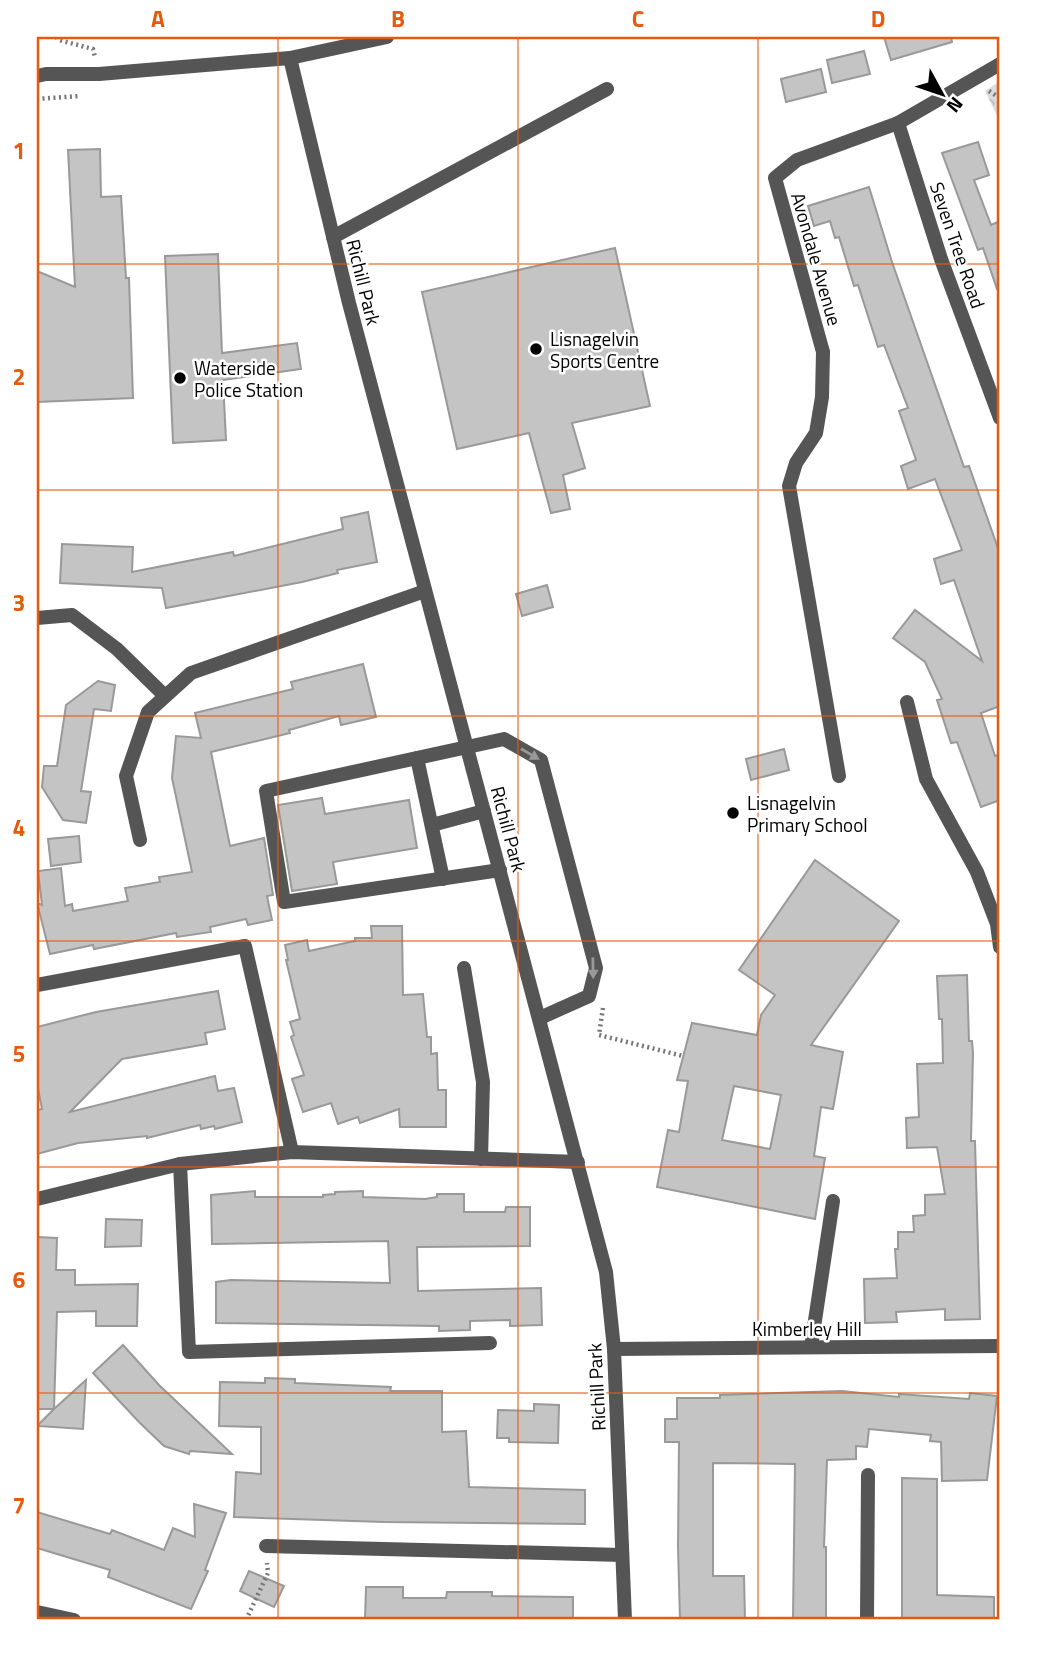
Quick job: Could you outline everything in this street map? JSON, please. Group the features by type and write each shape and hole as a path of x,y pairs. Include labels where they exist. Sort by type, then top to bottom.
{"street":[{"path":"40,72 99,74 290,58 387,37"},
{"name":"Richill Park","path":"290,58 333,237 606,1272 614,1349 625,1620"},
{"name":"Avondale Avenue","path":"839,776 789,486 796,463 816,433 822,397 823,352 775,178 797,160 898,123 1000,64"},
{"path":"333,237 607,89"},
{"name":"Seven Tree Road","path":"898,123 941,259 1000,418"},
{"path":"140,840 126,776 148,712 164,696 191,673 425,590"},
{"path":"37,618 72,615 117,649 164,696"},
{"path":"907,702 926,779 977,873 997,924 1000,947"},
{"path":"500,870 284,902 266,791 504,739 541,760 596,968 589,996 540,1018"},
{"path":"417,758 443,879"},
{"path":"432,825 484,811"},
{"path":"37,985 245,946 292,1152"},
{"path":"464,968 483,1082 481,1158"},
{"path":"37,1199 180,1164 292,1152 578,1162"},
{"path":"180,1164 189,1352 490,1343"},
{"path":"811,1347 833,1201"},
{"name":"Kimberley Hill","path":"614,1349 1000,1346"},
{"path":"867,1620 868,1475"},
{"path":"265,1546 622,1555"},
{"path":"37,1612 74,1620"}],"path":[{"path":"591,988 604,995 599,1035 683,1056"},
{"path":"246,1620 268,1573 265,1546"}],"green space":[{"path":"1000,81 1000,122 985,91"}],"building":[{"path":"884,37 951,37 952,42 891,60"},
{"path":"864,51 870,74 832,83 827,60"},
{"path":"821,69 826,92 786,102 781,79"},
{"path":"978,142 989,175 974,180 991,225 1000,221 1000,288 997,289 983,248 978,250 942,153"},
{"path":"100,149 101,197 121,196 126,278 129,278 133,398 37,402 37,271 75,287 68,150"},
{"path":"869,187 892,262 964,467 969,466 1000,554 1000,706 981,713 995,756 1000,754 1000,800 981,807 957,742 951,743 937,700 942,699 925,662 893,638 915,610 982,661 954,580 941,584 934,559 962,550 935,479 908,489 901,466 916,460 899,411 908,408 884,345 878,347 858,285 854,286 839,237 835,238 830,221 814,226 808,206"},
{"name":"Lisnagelvin Sports Centre","path":"615,248 650,406 572,423 585,468 563,475 570,509 551,513 529,433 457,449 422,292"},
{"path":"218,254 222,353 297,343 301,369 223,380 226,440 173,443 165,256"},
{"path":"368,512 377,562 337,570 338,573 302,582 166,608 162,588 60,583 62,544 133,547 132,572 233,552 234,556 343,529 341,518"},
{"path":"547,585 553,607 522,616 516,594"},
{"path":"363,664 376,717 341,725 339,716 289,730 290,733 211,752 230,846 264,838 273,895 267,896 272,920 248,925 246,919 210,927 211,932 177,937 176,933 94,949 93,945 50,954 37,903 42,905 38,871 61,868 65,906 72,904 73,911 128,901 125,888 160,882 159,877 192,872 172,778 176,736 201,738 195,713 293,689 291,682"},
{"path":"98,681 115,685 111,711 94,709 81,791 91,792 86,823 63,820 42,787 44,766 57,766 66,705"},
{"path":"784,749 789,770 751,780 746,759"},
{"path":"322,798 325,814 409,800 417,848 333,862 337,884 292,891 278,805"},
{"path":"79,836 81,862 51,866 48,839"},
{"path":"815,860 899,921 811,1045 843,1052 833,1109 821,1107 814,1156 825,1158 815,1219 657,1187 668,1130 679,1132 688,1081 677,1080 692,1023 757,1035 761,1015 775,995 739,970","holes":["734,1086 781,1095 770,1149 722,1140"]},
{"path":"371,926 402,926 403,995 423,994 427,1037 431,1037 431,1054 437,1053 438,1090 446,1090 446,1127 400,1127 399,1109 360,1123 358,1117 338,1124 331,1103 303,1112 292,1079 304,1075 291,1037 294,1035 290,1022 300,1019 285,945 307,940 309,951 355,941 355,938 372,938"},
{"path":"967,975 969,1041 972,1041 973,1053 971,1141 975,1141 980,1319 945,1320 945,1309 896,1312 897,1322 865,1323 864,1279 897,1278 895,1249 898,1249 898,1232 914,1232 913,1216 925,1215 925,1195 945,1194 937,1147 907,1148 906,1118 919,1117 917,1064 943,1063 937,976"},
{"path":"218,991 225,1029 205,1033 207,1044 122,1059 70,1112 215,1076 218,1091 234,1088 242,1122 215,1129 214,1126 201,1129 200,1125 147,1138 78,1143 37,1154 37,1110 42,1109 37,1084 37,1027 96,1012"},
{"path":"255,1191 255,1197 323,1197 335,1192 363,1191 363,1197 425,1199 437,1197 437,1194 464,1194 464,1212 505,1212 506,1207 530,1207 530,1246 417,1247 418,1291 541,1288 542,1325 510,1326 510,1320 470,1321 470,1330 439,1331 439,1326 216,1323 216,1282 390,1283 388,1241 212,1244 211,1195"},
{"path":"106,1219 142,1220 141,1246 105,1247"},
{"path":"37,1237 57,1238 56,1270 75,1270 75,1285 138,1284 137,1326 96,1326 96,1311 57,1312 54,1409 37,1409"},
{"path":"123,1345 159,1385 232,1454 190,1451 189,1454 164,1446 139,1422 93,1373"},
{"path":"265,1378 295,1379 295,1383 391,1387 390,1391 442,1391 442,1432 466,1431 469,1487 585,1490 585,1524 234,1517 236,1472 261,1474 261,1427 219,1426 220,1382 265,1383"},
{"path":"86,1380 83,1429 37,1426"},
{"path":"842,1391 899,1397 899,1394 969,1399 970,1393 997,1396 987,1480 942,1481 941,1442 930,1441 931,1435 869,1429 867,1447 856,1446 856,1459 827,1460 824,1547 826,1620 793,1620 795,1464 713,1463 713,1576 744,1576 745,1620 680,1620 679,1442 665,1442 665,1419 677,1419 677,1398"},
{"path":"534,1404 559,1405 558,1443 509,1442 509,1438 497,1438 498,1410 534,1411"},
{"path":"902,1478 937,1479 937,1595 994,1597 994,1620 902,1620"},
{"path":"194,1504 226,1513 205,1570 208,1571 191,1609 108,1577 110,1570 37,1548 37,1512 110,1534 112,1530 164,1550 173,1528 195,1537"},
{"path":"249,1571 284,1586 274,1607 240,1591"},
{"path":"366,1587 403,1587 403,1598 446,1598 447,1592 492,1592 492,1596 573,1597 573,1620 365,1620"}],"place":[{"name":"Lisnagelvin Sports Centre","path":"536,349"},
{"name":"Waterside Police Station","path":"180,378"},
{"name":"Lisnagelvin Primary School","path":"733,813"}]}
